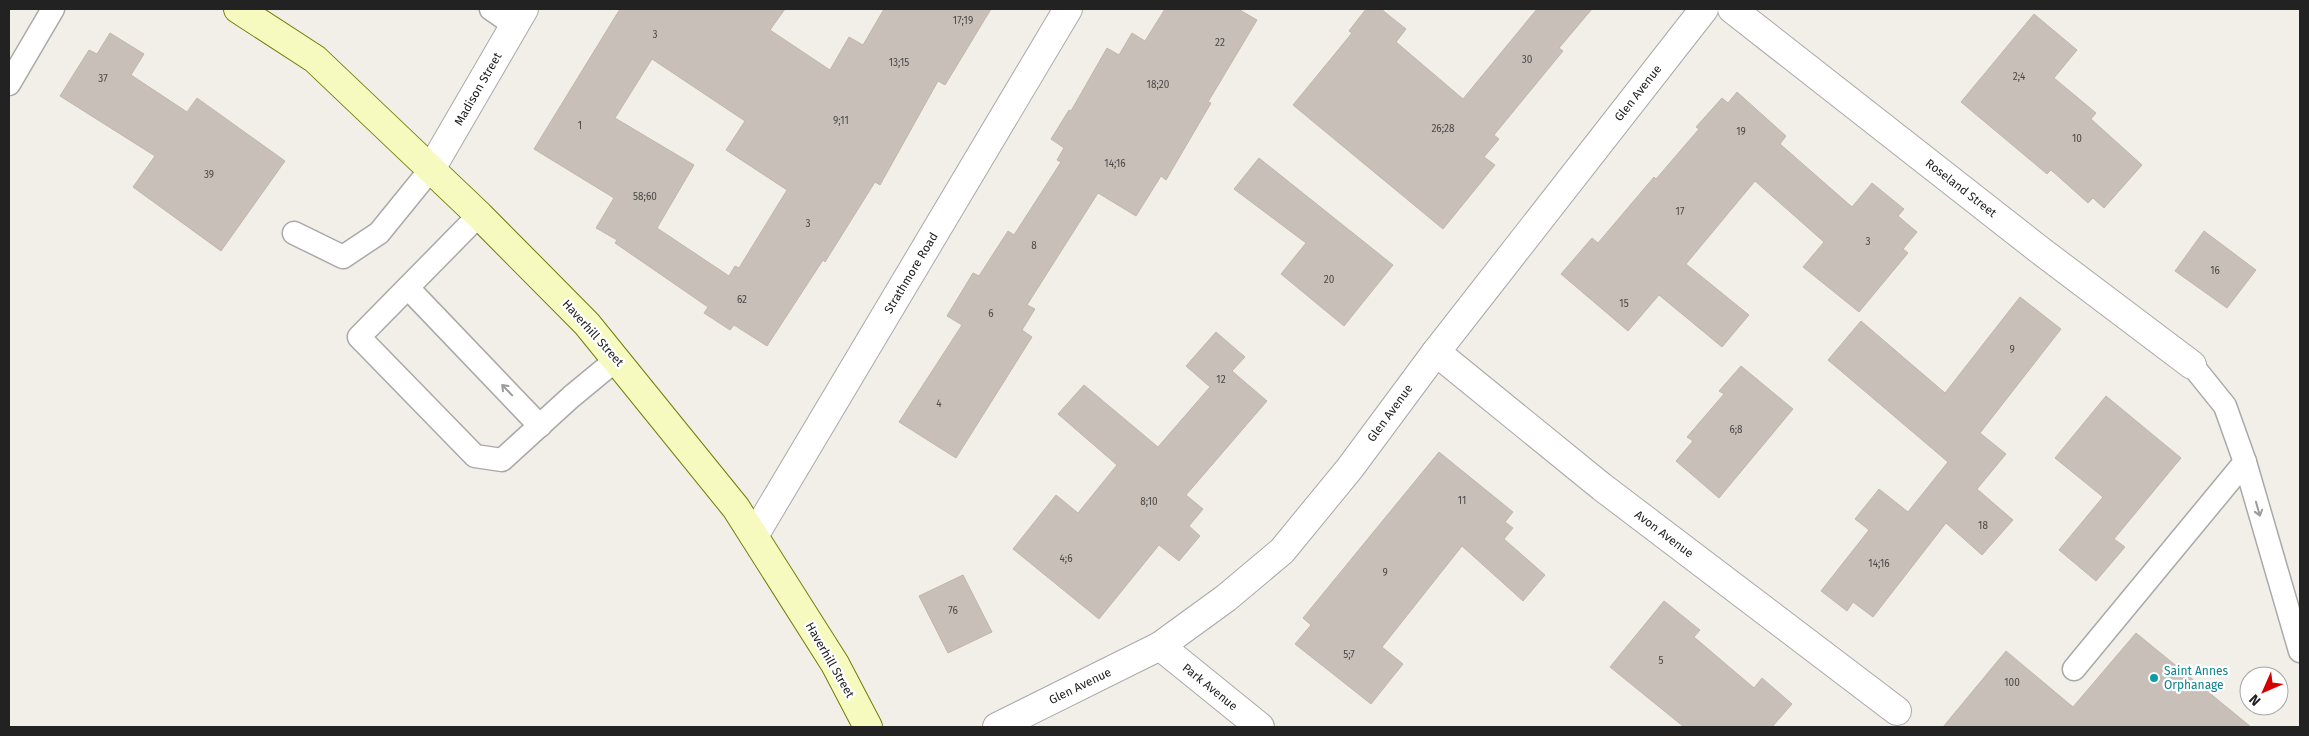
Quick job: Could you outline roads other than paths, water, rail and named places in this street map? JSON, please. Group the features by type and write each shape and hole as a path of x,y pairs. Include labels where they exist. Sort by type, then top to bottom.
{"main road":[{"name":"Haverhill Street","path":"238,9 315,60 480,215 587,324 736,508 835,664 868,727"}],"street":[{"name":"Strathmore Road","path":"754,536 1068,9"},
{"name":"Glen Avenue","path":"997,727 1160,646 1226,598 1282,551 1350,468 1436,352 1704,9"},
{"name":"Roseland Street","path":"1732,9 2192,365"},
{"name":"Madison Street","path":"432,169 519,17"},
{"name":"Avon Avenue","path":"1436,352 1602,486 1897,711"},
{"name":"Park Avenue","path":"1160,646 1260,727"}],"lane":[{"path":"9,84 53,9"},
{"path":"491,9 519,17"},
{"path":"294,233 343,257 379,233 432,169"},
{"path":"480,215 359,337 475,456 502,460 617,359"},
{"path":"408,288 540,426"},
{"path":"2192,365 2225,406 2245,462 2300,651"},
{"path":"2074,669 2245,462"}],"place":[{"name":"Saint Annes Orphanage","path":"2154,678"}]}
